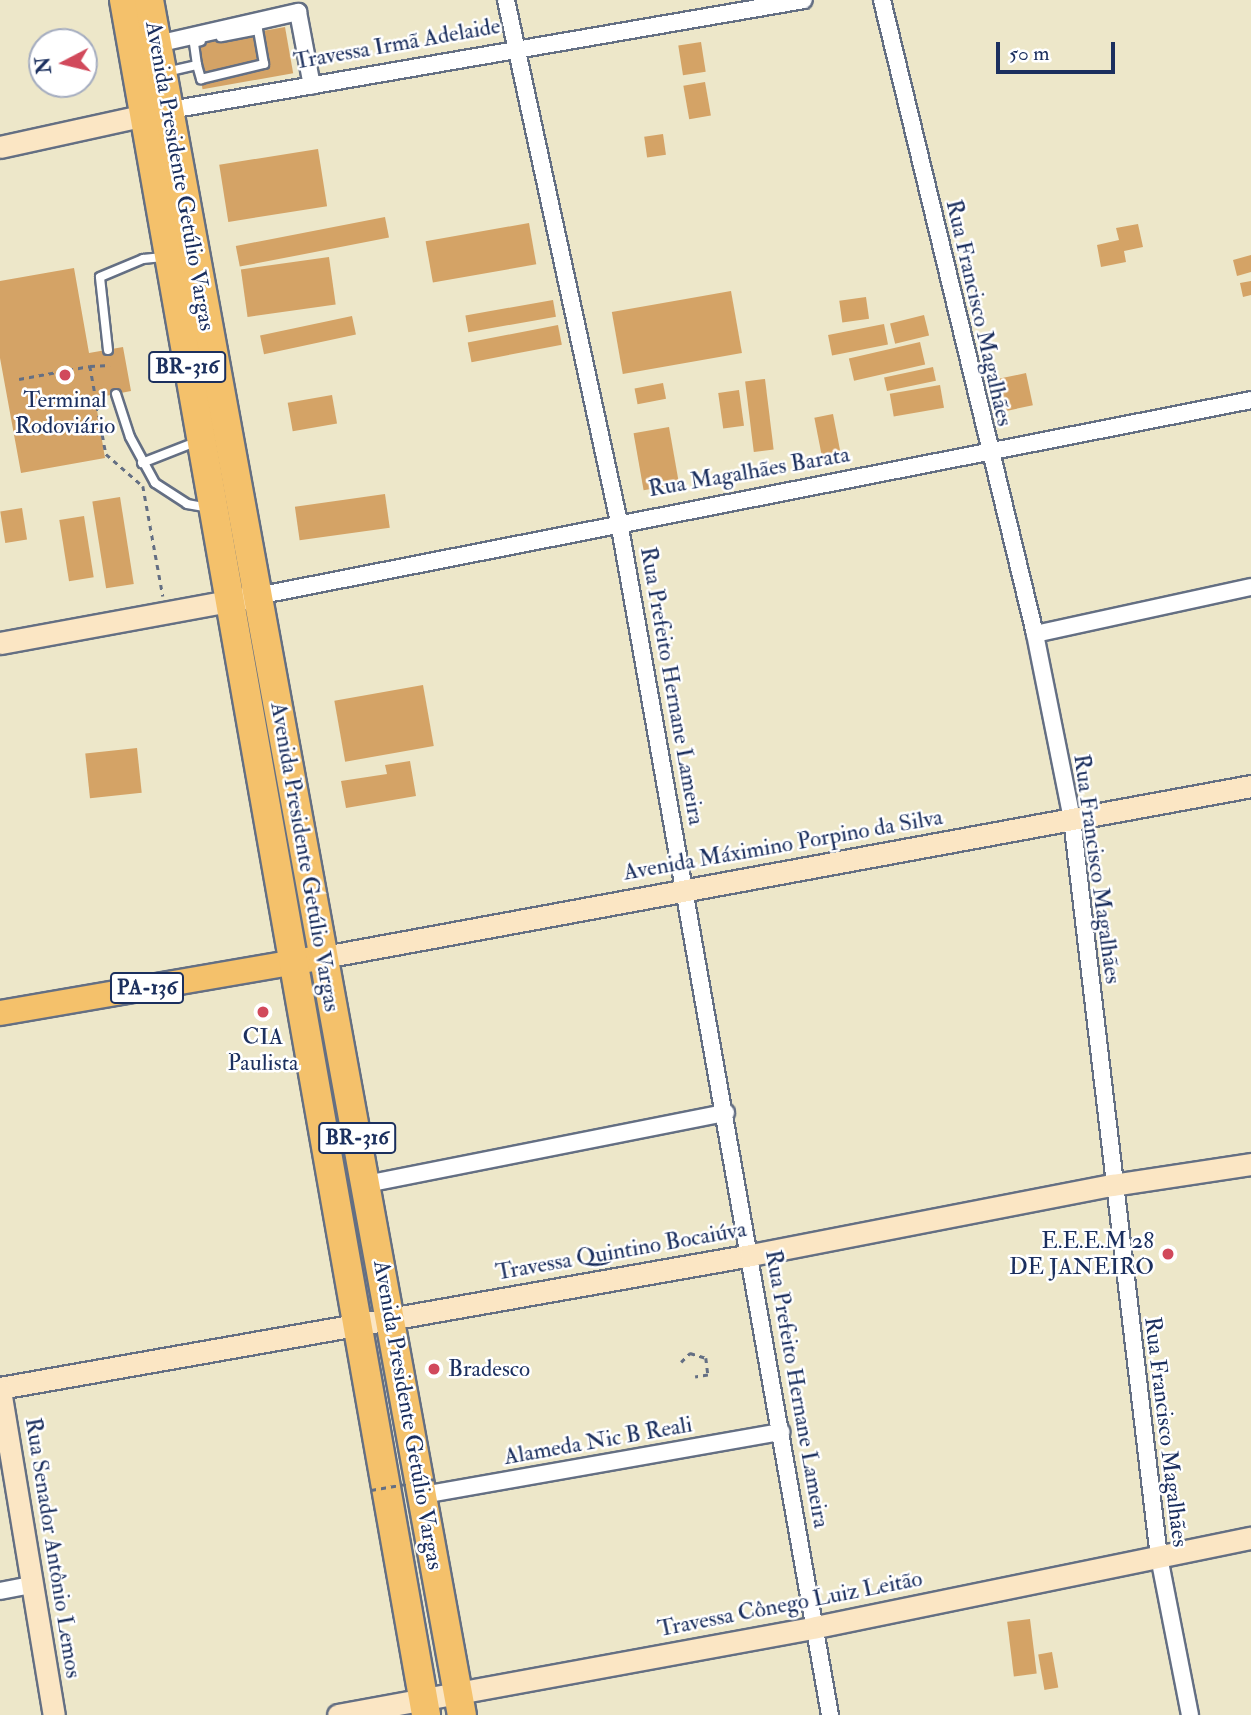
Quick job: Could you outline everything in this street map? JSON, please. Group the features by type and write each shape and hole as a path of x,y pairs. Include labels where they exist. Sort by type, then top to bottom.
{"highway":[{"name":"Avenida Presidente Getúlio Vargas","path":"124,0 157,113 168,256 213,438 257,596 390,1318 429,1487 460,1704"},
{"name":"Avenida Presidente Getúlio Vargas","path":"149,0 163,72 157,113"},
{"name":"Avenida Presidente Getúlio Vargas","path":"213,438 213,509 425,1707"}],"main road":[{"name":"PA-136","path":"0,1013 324,957"}],"street":[{"name":"Rua Prefeito Hernane Lameira","path":"506,0 619,522 726,1113 830,1715"},
{"name":"Travessa Irmã Adelaide","path":"0,147 157,113 804,0"},
{"name":"Rua Francisco Magalhães","path":"882,0 989,455 1035,634 1072,819 1112,1185 1159,1557 1190,1715"},
{"path":"157,44 298,12 312,86"},
{"name":"Rua Magalhães Barata","path":"257,596 619,522 989,455 1251,400"},
{"path":"1035,634 1251,587"},
{"path":"0,643 257,596"},
{"name":"Avenida Máximino Porpino da Silva","path":"324,957 1251,786"},
{"path":"366,1184 726,1113"},
{"name":"Travessa Quintino Bocaiúva","path":"0,1389 751,1255 1112,1185 1251,1164"},
{"name":"Rua Senador Antônio Lemos","path":"0,1389 54,1715"},
{"name":"Alameda Nic B Reali","path":"429,1487 781,1432"},
{"name":"Travessa Cônego Luiz Leitão","path":"338,1715 460,1704 1251,1538"},
{"path":"0,1591 31,1585"}],"lane":[{"path":"258,30 264,64 201,79 197,65 194,43 258,30"},
{"path":"163,72 197,65"},
{"path":"107,350 100,277 168,256"},
{"path":"116,394 142,463 155,484 171,495 213,509"},
{"path":"142,463 213,438"}],"path":[{"path":"19,379 110,365"},
{"path":"90,366 106,454 143,486 166,613"},
{"path":"681,1362 690,1353 706,1357 708,1375 695,1377"},
{"path":"371,1490 429,1487"}],"building":[{"path":"285,27 293,73 203,89 194,43"},
{"path":"701,42 706,72 683,75 678,46"},
{"path":"705,82 711,115 689,119 683,86"},
{"path":"663,134 666,155 647,157 644,137"},
{"path":"318,149 327,206 228,222 219,165"},
{"path":"385,217 389,238 240,267 236,246"},
{"path":"529,223 536,264 433,283 426,241"},
{"path":"1138,224 1143,247 1124,251 1126,262 1101,267 1097,245 1119,240 1116,228"},
{"path":"1251,255 1251,272 1237,276 1233,260"},
{"path":"329,257 336,305 248,317 241,269"},
{"name":"Terminal Rodoviário","path":"74,268 89,353 123,347 131,391 95,398 105,458 21,473 0,358 0,281"},
{"path":"1251,281 1251,295 1243,297 1240,283"},
{"path":"731,291 742,353 623,374 612,312"},
{"path":"866,297 869,319 842,323 839,301"},
{"path":"553,300 556,317 468,332 465,315"},
{"path":"924,315 929,335 895,344 890,323"},
{"path":"352,316 356,335 264,354 260,336"},
{"path":"884,324 888,345 832,355 828,335"},
{"path":"558,325 562,345 472,362 468,343"},
{"path":"920,342 925,364 854,381 849,358"},
{"path":"933,367 936,381 887,391 884,377"},
{"path":"1026,373 1033,405 1006,411 1000,379"},
{"path":"765,379 774,449 754,452 745,381"},
{"path":"663,383 666,399 638,404 635,389"},
{"path":"940,385 944,408 894,417 890,394"},
{"path":"739,390 744,426 723,429 718,393"},
{"path":"332,395 337,424 293,431 288,403"},
{"path":"833,414 841,454 822,458 814,418"},
{"path":"669,427 679,484 644,490 634,433"},
{"path":"385,494 390,528 300,540 295,507"},
{"path":"120,497 134,584 106,588 92,501"},
{"path":"22,508 27,540 5,543 0,511"},
{"path":"84,516 94,577 69,581 59,520"},
{"path":"423,685 434,746 345,762 334,701"},
{"path":"137,748 142,793 90,798 85,753"},
{"path":"410,761 416,796 346,808 341,781 387,774 385,765"},
{"path":"1030,1619 1037,1674 1014,1676 1007,1622"},
{"path":"1052,1652 1058,1687 1044,1690 1038,1654"}],"place":[{"name":"Terminal Rodoviário","path":"65,375"},
{"name":"CIA Paulista","path":"263,1012"},
{"name":"E.E.E.M 28 DE JANEIRO","path":"1168,1254"},
{"name":"Bradesco","path":"434,1369"}]}
